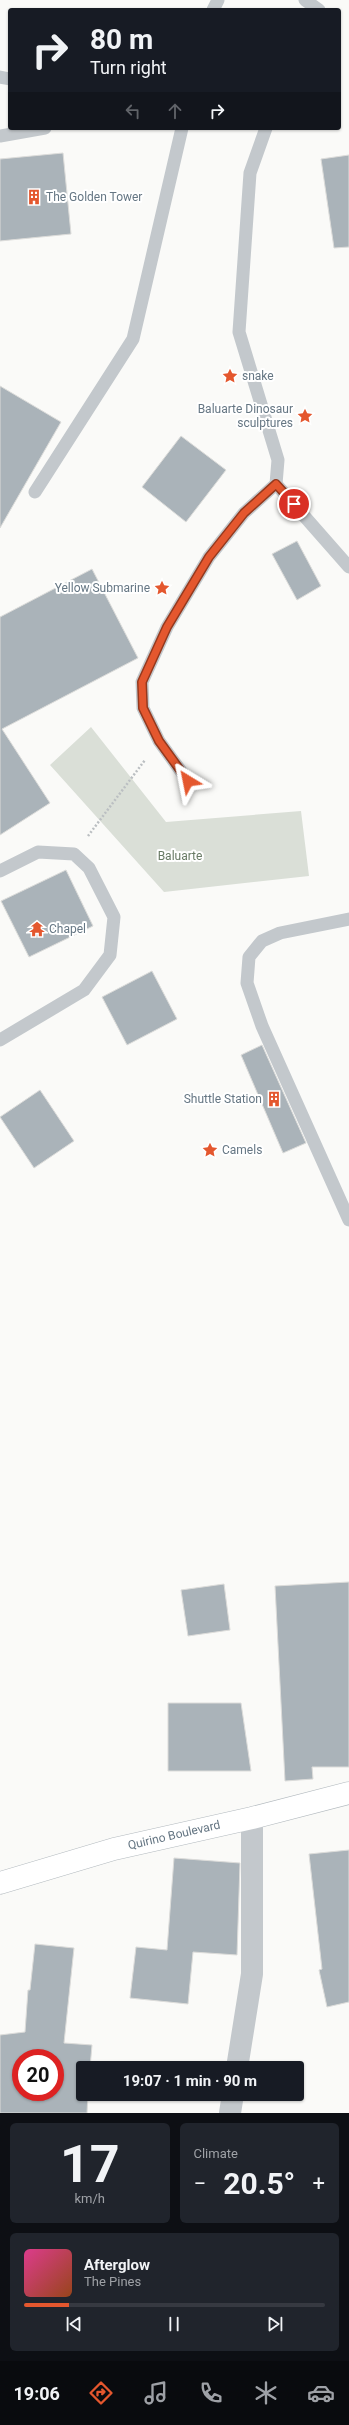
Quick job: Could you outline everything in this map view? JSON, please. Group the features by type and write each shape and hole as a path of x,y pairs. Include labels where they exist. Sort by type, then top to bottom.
{"main road":[{"name":"Quirino Boulevard","path":"0,1883 114,1848 252,1818 349,1793"}],"street":[{"path":"238,2061 252,1974 252,1818"},
{"path":"230,2113 232,2101"}],"lane":[{"path":"305,0 316,8"},
{"path":"0,136 34,130"},
{"path":"35,492 133,339 182,130"},
{"path":"188,781 159,741 143,708 142,682 167,627 209,557 244,513 276,484 278,460 239,332 250,173 265,130"},
{"path":"276,484 349,567"},
{"path":"0,871 38,852 74,854 89,868 114,917 110,955 84,990 0,1040"},
{"path":"349,919 280,933 262,941 249,957 247,983 262,1026 349,1220"}],"path":[{"path":"74,854 159,741"}],"green space":[{"name":"Baluarte","path":"91,727 166,822 301,811 309,876 164,892 50,765"}],"building":[{"name":"The Golden Tower","path":"63,153 71,234 0,241 0,159"},
{"path":"349,155 349,247 334,248 321,159"},
{"path":"0,386 61,422 0,528"},
{"path":"181,436 226,470 186,522 142,487"},
{"path":"297,541 321,586 297,600 272,554"},
{"path":"92,569 138,658 2,729 50,803 0,835 0,617"},
{"path":"66,870 93,926 29,957 1,901"},
{"path":"152,971 177,1019 127,1045 102,997"},
{"name":"Shuttle Station","path":"262,1045 306,1143 283,1153 241,1055"},
{"path":"40,1090 74,1141 34,1168 0,1117"},
{"path":"349,1582 349,1767 312,1767 313,1779 285,1781 275,1586"},
{"path":"224,1584 230,1630 188,1636 181,1590"},
{"path":"168,1703 241,1703 251,1771 168,1771"},
{"path":"349,1850 349,2002 327,2007 319,1970 322,1969 309,1854"},
{"path":"174,1858 240,1863 237,1955 193,1952 188,2004 130,1998 136,1947 167,1950"},
{"path":"35,1944 74,1948 64,2043 92,2045 91,2061 76,2061 76,2101 88,2101 87,2113 0,2113 0,2035 25,2032 28,1990 30,1990"}],"place":[{"name":"The Golden Tower","path":"34,197"},
{"name":"snake","path":"230,376"},
{"name":"Baluarte Dinosaur sculptures","path":"305,416"},
{"name":"Yellow Submarine","path":"162,588"},
{"name":"Chapel","path":"37,929"},
{"name":"Shuttle Station","path":"274,1099"},
{"name":"Camels","path":"210,1150"}],"route":[{"path":"188,781 159,741 143,708 142,682 167,627 209,557 244,513 276,484 294,504"}]}
